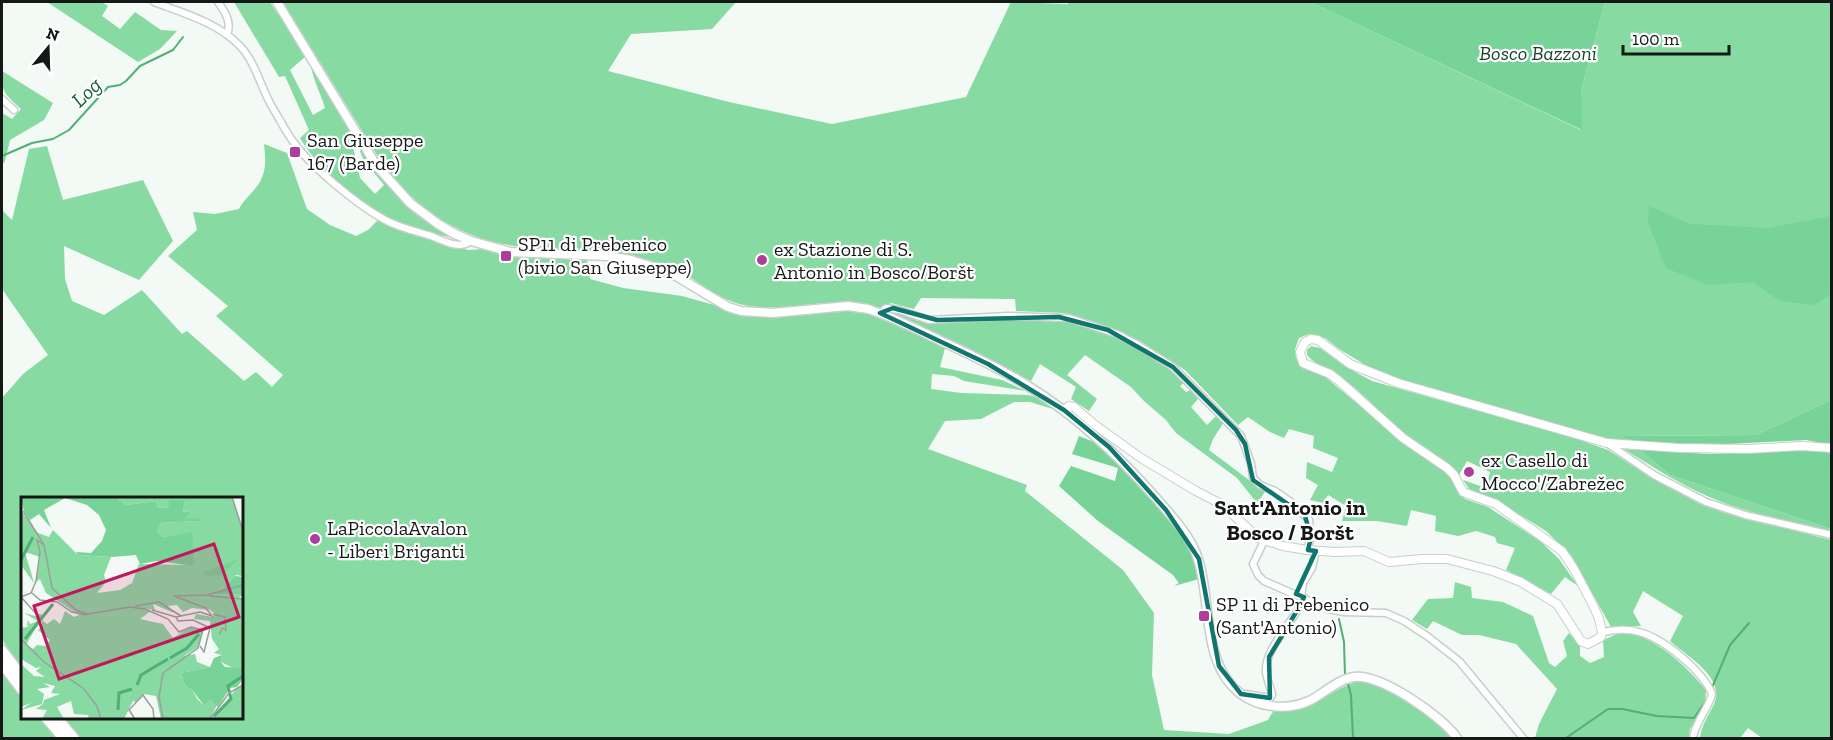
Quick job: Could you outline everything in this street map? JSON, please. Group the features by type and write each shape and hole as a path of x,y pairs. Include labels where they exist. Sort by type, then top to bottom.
{"highway":[{"path":"3,657 21,675"},
{"path":"3,657 21,688"},
{"path":"48,719 63,738"},
{"path":"59,719 74,738"}],"main road":[{"path":"277,2 376,165 410,204 438,224 471,241 510,252 608,256 632,260 671,273 728,307 746,312 774,313 848,306 868,309 1007,374 1064,410 1109,447 1190,540 1198,559 1219,666 1241,694 1262,705 1292,705 1310,700 1349,678 1363,677 1414,699 1432,712 1457,738"}],"street":[{"path":"154,2 167,4 210,24 227,34 240,46 249,57 266,96 292,140 305,156 346,192 386,221 460,246 471,241"},
{"path":"218,2 229,24 227,34"},
{"path":"2,99 14,110"},
{"path":"880,313 886,308 893,308 922,318 937,320 1008,315 1069,318 1117,334 1140,346 1173,367 1241,436 1251,462 1253,478 1260,485 1275,491 1290,502 1309,520 1311,537 1307,550"},
{"path":"1064,410 1069,406 1074,407 1141,458 1196,492 1223,505 1264,541 1307,550 1364,551 1389,562 1447,559 1493,571 1521,582 1557,604 1581,641 1588,644 1599,639 1602,632 1599,619 1562,551 1496,504 1463,492 1454,475 1447,468 1403,438 1338,380 1320,369 1303,363 1300,358 1301,346 1311,339 1318,340 1350,364 1398,383 1607,443 1679,448 1748,449 1801,446 1832,448"},
{"path":"1607,443 1664,481 1706,502 1745,515 1832,535"},
{"path":"1264,541 1253,564 1264,581 1328,609 1344,612 1386,613 1427,636 1459,662 1523,738"},
{"path":"1241,694 1270,698 1272,695 1266,672 1269,657 1297,612 1303,583 1312,568 1316,550"},
{"path":"1602,632 1620,629 1650,636 1691,666 1709,686 1712,694 1710,703 1694,731 1693,738"}],"highlighted area":[{"path":"893,308 937,320 1059,317 1108,330 1173,367 1236,430 1245,444 1253,480 1305,516 1311,537 1308,550 1316,551 1296,594 1304,597 1301,604 1269,657 1270,698 1241,694 1219,666 1199,559 1166,510 1109,447 1064,410 988,364 880,313"}],"green space":[{"path":"47,2 102,2 108,6 102,16 120,29 135,12 161,30 177,31 160,49 138,62"},
{"path":"234,2 270,2 306,56 290,70 313,115 325,108 311,64 357,140 353,147 360,178 375,194 384,185 363,159 361,147 382,177 403,200 428,221 459,239 418,229 389,218 358,198 325,170 300,138 309,130 285,76 279,77"},
{"path":"283,2 736,2 712,29 631,34 608,71 729,102 832,124 966,97 1011,2 1068,4 1069,2 1310,2 1581,130 1581,91 1605,2 1831,2 1831,400 1756,435 1624,436 1631,443 1597,436 1419,387 1369,367 1325,338 1309,334 1299,338 1295,349 1296,358 1302,368 1323,375 1410,448 1451,477 1457,490 1465,499 1488,507 1540,541 1559,559 1578,586 1565,577 1551,594 1506,570 1515,548 1497,543 1495,537 1476,531 1458,536 1435,531 1436,516 1411,510 1407,526 1377,521 1342,521 1346,506 1328,495 1323,503 1310,500 1318,485 1306,478 1307,462 1332,472 1338,458 1313,448 1314,436 1289,429 1284,438 1270,432 1248,417 1238,425 1185,370 1140,341 1098,323 1065,313 1016,311 1015,299 921,298 914,309 891,303 880,309 848,302 782,307 749,306 730,301 676,270 632,255 508,245 463,231 443,221 424,207 386,170"},
{"name":"Bosco Bazzoni","path":"1310,2 1605,2 1581,91 1582,130"},
{"path":"2,71 53,103 44,120 10,140 2,165 2,113 12,119 21,109 8,96 2,85"},
{"path":"264,144 287,153 307,209 330,225 356,236 368,230 378,220 401,230 468,250 484,249 517,256 587,259 590,279 623,288 682,296 753,316 845,310 868,311 945,348 940,367 1002,380 1026,391 964,381 954,376 932,374 931,389 961,393 1028,395 1040,398 1056,410 1030,402 1014,402 981,419 945,421 928,449 1027,485 1025,491 1123,570 1154,613 1152,675 1164,730 1229,734 1268,720 1274,710 1299,708 1358,681 1398,694 1422,710 1453,738 2,738 2,659 10,651 2,640 2,398 23,374 48,355 2,289 2,210 12,220 29,149 47,146 63,200 143,180 173,241 139,280 64,246 65,279 72,301 104,315 142,290 182,334 187,331 244,381 256,372 272,387 283,375 216,316 228,306 168,256 197,230 193,212 215,214 239,209 258,185 265,162"},
{"path":"1649,206 1690,224 1769,228 1831,216 1831,294 1814,305 1780,301 1753,282 1708,285 1666,268 1648,223"},
{"path":"894,314 904,314 921,320 943,323 1008,320 1064,321 1111,335 1136,346 1163,364 1184,383 1180,386 1186,392 1191,390 1198,399 1191,407 1207,425 1217,415 1224,422 1209,450 1265,492 1257,503 1237,478 1176,433 1166,420 1131,387 1085,355 1067,375 1097,399 1089,411 1071,399 1076,387 1040,364 1031,381 964,346"},
{"path":"1311,346 1320,348 1346,367 1372,381 1577,439 1608,450 1657,481 1700,504 1725,513 1831,540 1831,738 1762,738 1748,728 1740,738 1700,738 1714,704 1715,685 1703,668 1670,641 1683,616 1643,591 1633,612 1641,626 1611,627 1571,555 1546,531 1494,499 1469,489 1463,480 1486,488 1490,472 1467,461 1459,475 1414,443 1349,383 1311,359 1307,355 1307,350"},
{"path":"1831,400 1831,445 1806,440 1728,444 1631,443 1623,436 1756,435"},
{"path":"1079,436 1101,445 1180,532 1194,559 1199,579 1174,586 1179,583 1173,575 1098,521 1059,486 1071,466 1115,481 1118,468 1072,454"},
{"path":"1624,449 1640,450 1670,475 1831,529 1831,532 1761,515 1706,496"},
{"path":"1640,450 1710,454 1816,450 1831,453 1831,529 1670,475"},
{"path":"1455,582 1471,587 1472,598 1503,602 1533,616 1549,663 1555,667 1567,656 1563,641 1569,633 1580,646 1580,656 1590,663 1604,657 1603,640 1621,633 1645,638 1657,645 1680,662 1706,690 1705,706 1690,729 1689,738 1535,738 1539,724 1557,689 1516,644 1479,635 1462,635 1433,621 1427,629 1412,620 1428,599 1453,598"}],"waterway":[{"name":"Log","path":"2,156 32,143 53,139 69,130 108,87 120,85 140,66 173,50 183,37"},
{"path":"1339,619 1344,642 1345,676"},
{"path":"1711,690 1730,645 1749,623"},
{"path":"1348,684 1351,695 1353,738"},
{"path":"1566,738 1608,709 1622,709 1657,716 1694,718 1708,698"}],"place":[{"name":"San Giuseppe 167 (Barde)","path":"295,152"},
{"name":"SP11 di Prebenico (bivio San Giuseppe)","path":"506,256"},
{"name":"ex Stazione di S. Antonio in Bosco/Boršt","path":"762,260"},
{"name":"ex Casello di Mocco'/Zabrežec","path":"1469,472"},
{"name":"LaPiccolaAvalon - Liberi Briganti","path":"315,539"},
{"name":"SP 11 di Prebenico (Sant'Antonio)","path":"1204,616"}],"district":[{"name":"Sant'Antonio in Bosco / Boršt","path":"1290,520"}]}
